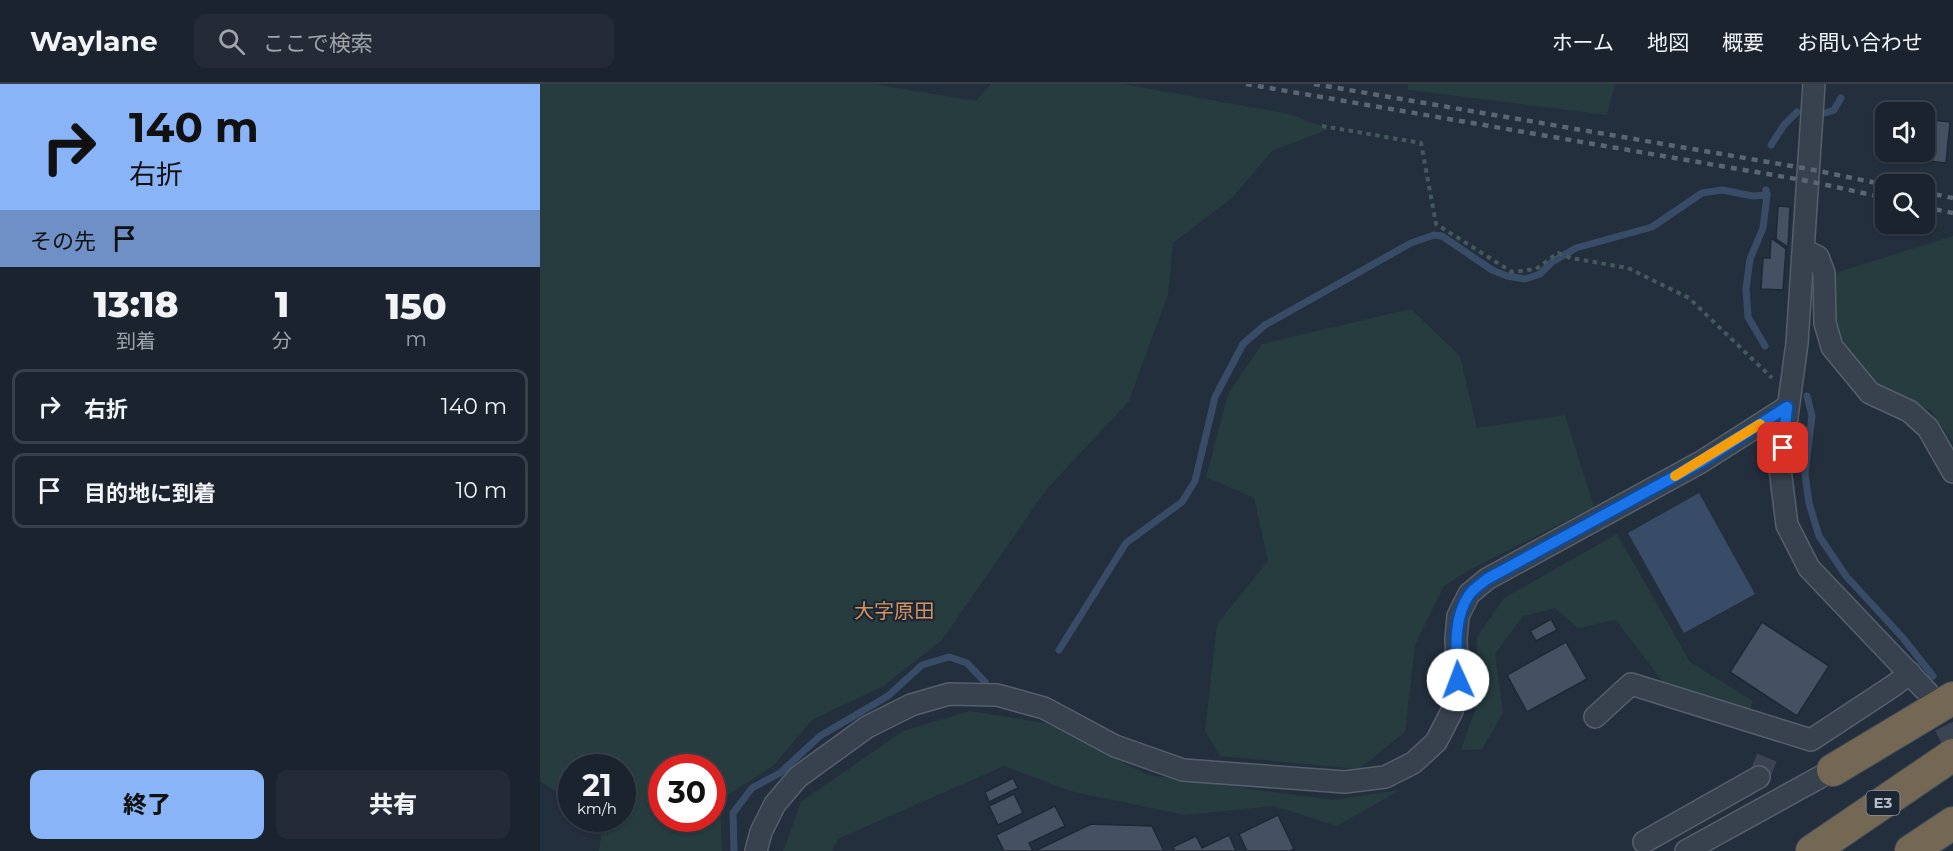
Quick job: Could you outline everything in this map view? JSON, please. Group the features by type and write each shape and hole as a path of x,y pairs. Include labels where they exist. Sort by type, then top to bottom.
{"highway":[{"path":"1833,770 1941,695"},
{"name":"E3","path":"1812,851 1953,755"},
{"path":"1911,851 1953,823"}],"street":[{"path":"1814,84 1797,343 1780,469 1787,525 1809,568 1855,618 1910,672 1941,695"},
{"path":"1804,250 1818,257 1824,273 1825,323 1832,347 1870,393 1909,411 1928,428 1953,472"},
{"path":"756,851 760,832 775,804 798,777 867,727 911,705 949,694 997,695 1044,708 1115,746 1183,770 1345,782 1385,777 1413,763 1436,742 1452,711 1458,680 1456,640 1458,616 1469,594 1487,579 1701,462 1787,407"},
{"path":"1595,717 1631,684 1774,740 1811,740 1893,686 1910,672"},
{"path":"1686,851 1833,770"},
{"path":"1644,842 1759,777"}],"path":[{"path":"1322,126 1421,143 1436,224 1512,272 1536,269 1558,253 1571,258 1628,268 1689,298 1778,383 1787,407"}],"green space":[{"path":"540,84 873,84 976,101 991,84 1123,84 1289,114 1329,129 1272,151 1233,197 1173,243 1168,294 1129,401 1046,490 942,640 885,685 812,720 773,766 726,796 726,754 648,754 648,832 721,832 722,851 599,851 602,832 636,832 636,754 558,754 558,793 540,781"},
{"path":"1408,84 1615,84 1607,115 1408,90"},
{"path":"1953,236 1953,442 1931,411 1875,386 1836,338 1832,274"},
{"path":"1411,309 1460,356 1477,428 1565,415 1594,507 1469,570 1444,586 1415,645 1405,732 1359,769 1220,756 1205,731 1217,624 1268,561 1254,498 1206,477 1228,394 1262,344"},
{"path":"1617,534 1690,662 1753,701 1745,726 1666,686 1616,620 1578,628 1555,608 1523,616 1495,654 1503,713 1482,749 1461,750 1477,704 1477,637 1504,598"},
{"path":"970,711 1045,723 1148,775 1333,800 1400,790 1337,826 1274,806 1185,815 1070,791 1004,766 838,839 832,851 783,851 801,802 903,731"}],"water":[{"path":"1699,493 1755,594 1684,633 1628,533"}],"building":[{"path":"1935,120 1950,122 1946,163 1935,162"},
{"path":"1778,206 1790,207 1788,247 1776,239"},
{"path":"1771,238 1786,249 1783,290 1761,289 1763,258 1770,258"},
{"path":"1551,619 1557,630 1536,641 1530,631"},
{"path":"1762,622 1829,666 1797,716 1730,672"},
{"path":"1566,642 1587,679 1527,712 1507,675"},
{"path":"1013,778 1018,788 989,802 985,792"},
{"path":"1014,794 1023,813 998,825 989,806"},
{"path":"1055,806 1065,826 1029,843 1033,851 1004,851 996,835"},
{"path":"1278,815 1294,849 1290,851 1247,851 1239,834"},
{"path":"1091,824 1152,826 1164,851 1035,851"},
{"path":"1229,835 1236,851 1175,851 1173,847 1196,836 1202,848"}],"waterway":[{"path":"1825,113 1834,110 1841,98"},
{"path":"1771,145 1784,125 1797,112"},
{"path":"1059,650 1126,543 1182,502 1195,481 1215,397 1243,344 1265,325 1411,243 1434,235 1442,236 1492,270 1507,276 1525,279 1540,274 1552,262 1576,248 1652,227 1702,193 1722,190 1753,196 1767,195"},
{"path":"1765,346 1748,317 1746,289 1750,259 1763,228 1766,190"},
{"path":"1807,396 1812,416 1805,474 1809,503 1819,536 1846,576 1903,638 1933,676"},
{"path":"734,851 733,813 752,788 780,773 820,736 888,696 922,665 949,657 967,663 985,682"}],"tunnel":[{"path":"1931,698 1953,743"},
{"path":"1759,777 1770,750"}],"railway":[{"path":"1246,84 1808,181 1875,196"},
{"path":"1314,84 1809,169 1875,183"},
{"path":"1935,194 1953,198"},
{"path":"1935,209 1953,213"}],"slow traffic":[{"path":"1675,476 1760,424"}],"district":[{"name":"大字原田","path":"894,611"}],"route":[{"path":"1458,680 1456,640 1458,616 1469,594 1487,579 1701,462 1787,407 1783,448"}]}
